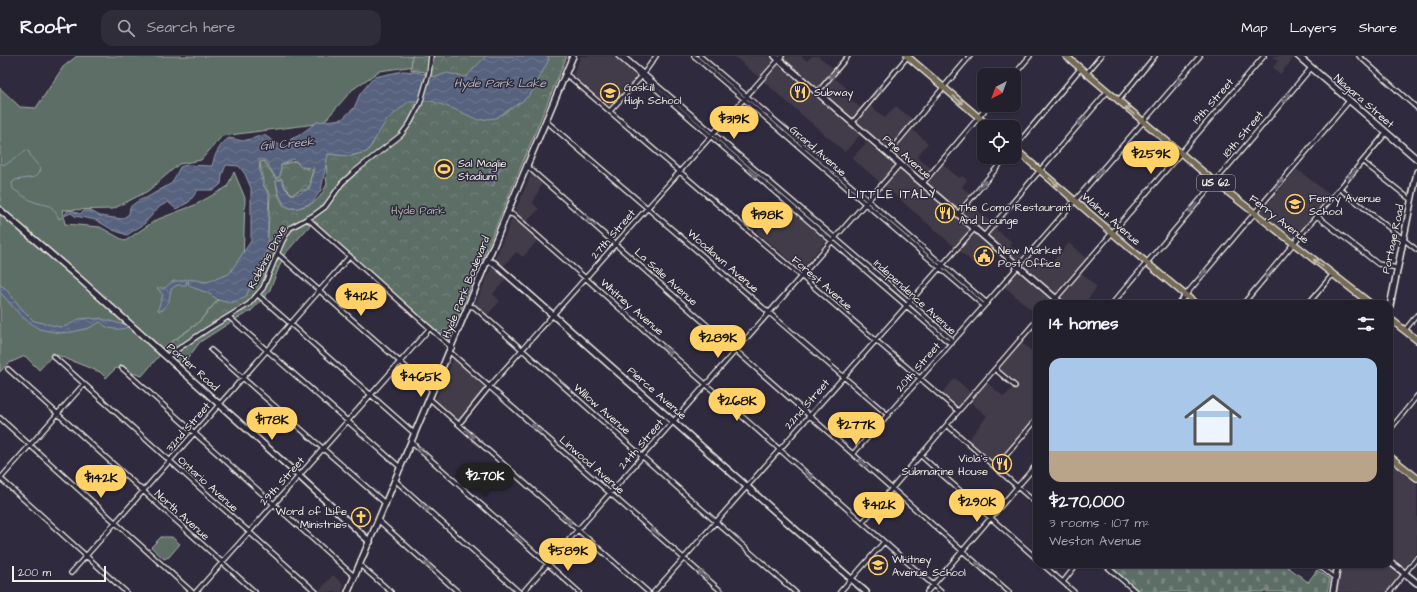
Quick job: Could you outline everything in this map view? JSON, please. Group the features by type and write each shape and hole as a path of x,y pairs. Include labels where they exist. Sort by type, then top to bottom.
{"main road":[{"name":"Hyde Park Boulevard","path":"348,592 574,56"},
{"path":"907,56 982,120"},
{"name":"Ferry Avenue","path":"1066,56 1215,182 1366,300"},
{"name":"Niagara Street","path":"1298,56 1417,159"},
{"name":"Pine Avenue","path":"779,57 900,164 1056,298"},
{"name":"Walnut Avenue","path":"1021,154 1191,300"},
{"name":"Portage Road","path":"1391,300 1411,200 1415,190 1417,172"},
{"name":"Porter Road","path":"0,210 131,325 370,542"},
{"name":"Pierce Avenue","path":"487,261 494,263 866,592"},
{"path":"1393,321 1417,340"},
{"path":"1393,459 1417,478"},
{"path":"1393,564 1417,583"},
{"path":"1333,592 1337,568"}],"street":[{"name":"Robbins Drive","path":"166,357 249,304 263,288 290,228 314,215 325,207 342,184 354,172 401,135 410,124 420,102 429,74 431,56"},
{"name":"Independence Avenue","path":"618,56 713,133 833,239"},
{"name":"Independence Avenue","path":"623,56 710,136 908,303 947,341 952,343"},
{"path":"610,112 642,75 656,56"},
{"path":"694,56 745,97"},
{"path":"700,56 745,97 986,305"},
{"path":"818,92 848,56"},
{"path":"853,122 907,56"},
{"path":"888,153 970,56"},
{"path":"1020,68 1030,56"},
{"path":"1086,74 1101,56"},
{"path":"1118,101 1155,56"},
{"name":"20th Street","path":"854,454 986,305 1200,56"},
{"name":"19th Street","path":"1056,298 1264,56"},
{"path":"1359,56 1417,108"},
{"name":"27th Street","path":"459,424 779,57"},
{"name":"18th Street","path":"1115,300 1311,68"},
{"path":"1021,140 1080,69"},
{"name":"Forest Avenue","path":"566,74 958,411"},
{"path":"984,236 1107,92"},
{"path":"1181,300 1349,100"},
{"path":"923,183 983,112"},
{"name":"Woodlawn Avenue","path":"546,121 888,415"},
{"path":"1246,300 1386,133"},
{"path":"1363,162 1411,200"},
{"name":"24th Street","path":"523,592 900,164"},
{"path":"958,214 1000,164"},
{"name":"La Salle Avenue","path":"527,166 1009,592"},
{"path":"1340,189 1417,250"},
{"name":"Whitney Avenue","path":"507,212 514,215 942,592"},
{"path":"1317,216 1378,264 1397,268"},
{"name":"Linwood Avenue","path":"306,218 430,328 490,387 722,592"},
{"name":"22nd Street","path":"656,591 779,449 975,228"},
{"path":"278,254 433,391"},
{"name":"32nd Street","path":"71,573 350,256"},
{"path":"1311,300 1333,274"},
{"path":"258,295 415,434"},
{"name":"Willow Avenue","path":"468,306 474,307 795,592"},
{"path":"1405,330 1417,315"},
{"path":"229,317 401,468"},
{"path":"863,522 1033,325"},
{"name":"29th Street","path":"196,592 430,328"},
{"path":"211,350 386,504"},
{"name":"Ontario Avenue","path":"52,356 316,592"},
{"path":"122,368 355,577"},
{"path":"995,368 1015,386"},
{"name":"North Avenue","path":"8,369 255,592"},
{"path":"84,384 0,479 126,592"},
{"path":"1393,426 1417,396"},
{"path":"430,399 648,592"},
{"path":"0,418 192,592"},
{"path":"996,467 1033,423"},
{"path":"947,424 1033,501"},
{"path":"412,443 578,592"},
{"path":"920,455 1033,555"},
{"path":"927,592 963,552 1033,469"},
{"path":"396,481 519,592"},
{"path":"379,521 458,592"},
{"path":"840,592 884,542"},
{"path":"1390,592 1417,558"},
{"path":"360,565 391,592"},
{"path":"1046,568 1074,592"},
{"path":"1062,582 1074,568"},
{"path":"1109,568 1136,592"},
{"path":"1322,568 1335,578"},
{"path":"1066,592 1070,588"}],"shaded area":[{"name":"Gaskill High School","path":"581,56 613,56 639,78 612,108 573,75"},
{"path":"734,56 768,56 860,135 845,152"},
{"path":"780,56 801,56 807,61 812,56 818,56 839,73 835,78 850,91 846,96 866,112 871,106 885,118 896,106 918,124 913,130 928,143 917,157 932,169 939,161 959,178 962,176 967,180 962,187 976,199 971,205 997,227 996,229 1012,242 1010,245 1029,261 1033,257 1047,268 1069,243 1086,258 1077,269 1097,287 1088,299 1089,300 1063,300"},
{"path":"1272,56 1292,56 1294,58 1280,74 1273,67 1278,61"},
{"path":"867,142 994,250 979,268 852,158"},
{"name":"Ferry Avenue School","path":"1297,169 1330,195 1294,238 1260,213"},
{"path":"531,174 542,183 533,203 539,209 526,223 541,236 523,257 516,252 502,268 494,261"},
{"path":"781,202 826,241 801,270 756,231"},
{"path":"492,266 506,279 493,294 500,301 484,319 473,309"},
{"path":"1013,268 1052,300 1033,300 1033,312 1000,283"},
{"path":"1017,339 1033,352 1033,427 995,469 966,443 987,416 969,401 958,414 938,397 955,378 971,393 983,379 1004,397 1013,387 993,369"},
{"path":"454,358 487,389 459,422 435,401"},
{"path":"1393,465 1417,484 1417,552 1405,568 1393,558"},
{"path":"1341,568 1392,568 1405,578 1394,592 1336,592"},
{"path":"333,575 344,585 342,592 318,592"}],"green space":[{"path":"77,56 414,56 415,66 379,71 352,90 323,123 222,136 201,160 179,164 148,191 113,209 62,210 65,224 100,227 125,241 156,220 195,205 227,187 234,172 245,198 243,265 219,295 218,300 197,324 170,343 142,376 116,368 106,378 100,372 54,354 39,370 25,356 7,364 0,372 0,88 20,107 36,108 63,67"},
{"name":"Hyde Park","path":"412,56 567,56 448,341 313,222 284,255 269,292 251,311 200,342 182,366 164,349 197,324 218,300 229,302 267,252 270,194 264,186 260,162 264,161 276,179 280,176 281,165 295,161 301,167 313,170 310,180 311,184 307,190 301,190 292,194 285,187 281,178 276,181 280,199 287,207 298,208 314,202 321,195 327,184 327,154 351,156 365,152 373,143 380,124 407,101 418,98 425,72 411,70"},
{"path":"161,537 172,537 180,544 169,557 164,559 151,547"},
{"path":"1289,568 1308,582 1317,570 1330,579 1327,592 1139,592 1115,571 1115,569"}],"water":[{"name":"Hyde Park Lake","path":"486,56 548,56 549,59 533,91 524,100 496,118 478,120 432,101 409,101 386,121 367,152 348,156 328,154 321,190 312,203 298,208 290,208 284,205 278,191 276,181 281,179 285,188 292,195 300,193 310,187 314,168 301,167 294,159 281,165 280,176 276,178 265,160 259,160 262,182 269,194 267,252 245,298 229,303 218,300 208,293 188,284 189,279 207,282 229,274 251,241 251,188 245,174 239,166 226,165 222,175 221,184 214,190 198,190 189,202 176,209 168,202 159,207 144,224 127,235 113,230 96,220 75,216 71,213 64,216 68,210 80,214 84,211 91,211 100,216 122,219 129,214 130,207 139,200 146,198 172,183 180,167 186,165 212,166 218,150 229,138 243,141 264,135 281,146 289,145 291,139 298,136 317,122 342,119 354,108 360,94 374,77 403,71 416,72 436,77 447,73 466,77"},
{"path":"491,160 502,164 493,186 485,183 491,169 488,167"},
{"path":"186,279 186,285 177,285 171,289 169,301 163,310 159,311 158,309 163,295 157,288 165,288 173,281 181,281"},
{"path":"0,285 5,288 34,321 60,327 67,326 79,319 101,318 121,324 124,323 128,327 123,329 113,329 100,322 89,328 72,332 59,333 39,329 21,316 0,292"}],"waterway":[{"path":"0,163 5,165 26,150 29,152 41,170 35,177 15,180 12,183 13,189 32,201 51,207 54,209 59,219 64,216"}],"place":[{"name":"Subway","path":"800,92"},
{"name":"Gaskill High School","path":"610,93"},
{"name":"Sal Maglie Stadium","path":"444,169"},
{"name":"Ferry Avenue School","path":"1295,204"},
{"name":"The Como Restaurant And Lounge","path":"945,213"},
{"name":"New Market Post Office","path":"984,256"},
{"name":"Viola's Submarine House","path":"1002,464"},
{"name":"Word of Life Ministries","path":"361,517"},
{"name":"Whitney Avenue School","path":"878,565"}],"district":[{"name":"LITTLE ITALY","path":"892,194"}],"water label":[{"name":"Gill Creek","path":"287,144"}]}
